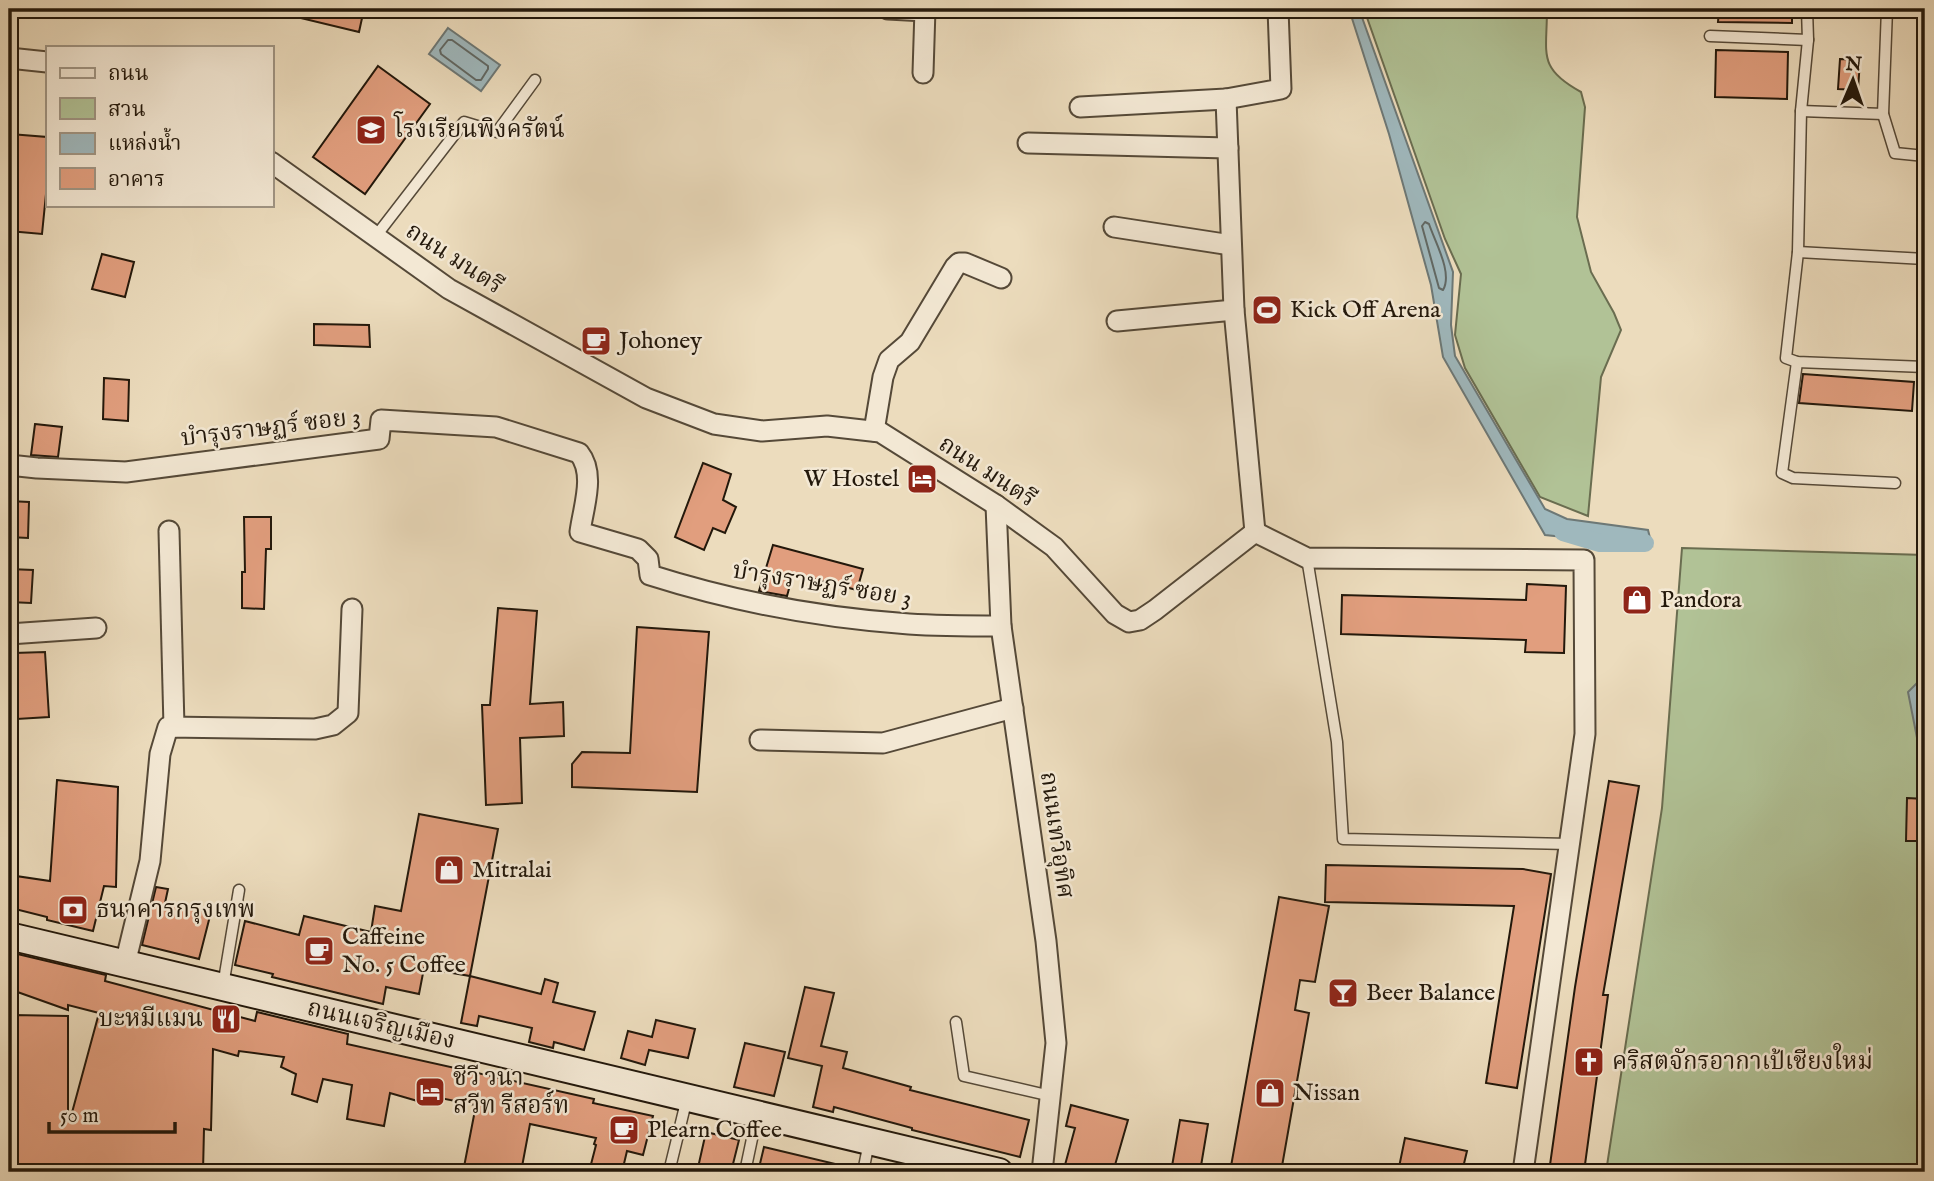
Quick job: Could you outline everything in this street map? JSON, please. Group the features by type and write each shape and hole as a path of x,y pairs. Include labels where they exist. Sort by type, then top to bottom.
{"main road":[{"name":"ถนนเจริญเมือง","path":"9,936 999,1172"}],"street":[{"path":"888,9 925,10 923,74"},
{"path":"1080,107 1226,99 1281,89 1278,9"},
{"path":"9,58 46,62"},
{"path":"1226,99 1234,310 1255,532 1307,558 1584,560 1585,734 1523,1172"},
{"path":"1028,144 1228,148"},
{"name":"ถนน มนตรี","path":"273,163 449,289 646,398 714,424 762,431 827,426 880,432 996,505 1054,547 1115,614 1129,622 1140,620 1155,610 1255,532"},
{"path":"1114,226 1231,245"},
{"path":"874,431 883,377 889,360 910,342 959,263 1001,278"},
{"path":"1117,321 1234,310"},
{"name":"บำรุงราษฏร์ ซอย 3","path":"9,465 126,472 379,439 381,419 496,428 579,453 586,462 588,472 580,532 638,549 648,559 650,575 698,590 830,615 909,624 1001,626"},
{"name":"ถนนเทวีอุทิศ","path":"996,505 1001,626 1046,941 1056,1043 1042,1172"},
{"path":"169,531 174,727"},
{"path":"125,964 150,861 160,754 168,727 315,729 333,725 348,713 352,609"},
{"path":"9,634 96,628"},
{"path":"760,740 883,743 1013,708"}],"lane":[{"path":"1807,9 1808,40 1801,111 1798,251 1786,358 1797,362 1925,367"},
{"path":"1887,9 1882,114 1895,153 1925,156"},
{"path":"1710,36 1808,40"},
{"path":"376,236 464,122 497,132 535,80"},
{"path":"1801,111 1882,114"},
{"path":"1798,251 1925,259"},
{"path":"1797,362 1782,473 1793,478 1895,482"},
{"path":"1307,558 1337,742 1343,839 1569,844"},
{"path":"223,987 239,890"},
{"path":"956,1022 964,1076 1051,1096"},
{"path":"669,1172 687,1098"},
{"path":"745,1172 758,1115"},
{"path":"863,1172 870,1141"}],"green space":[{"path":"1364,9 1547,9 1546,49 1551,67 1557,75 1581,92 1585,107 1577,217 1591,272 1621,330 1601,377 1588,516 1540,497 1465,368 1455,335 1461,274 1445,239"},
{"path":"1682,548 1925,555 1925,1172 1606,1172 1662,808"}],"water":[{"path":"1349,9 1359,9 1453,272 1451,325 1455,356 1545,509 1567,519 1648,530 1652,546 1545,535 1443,357 1431,285 1389,134"},
{"path":"448,28 500,65 481,91 429,54"},
{"path":"1925,675 1925,748 1919,748 1908,692"}],"building":[{"path":"284,9 364,9 359,32 284,14"},
{"path":"1719,9 1792,9 1792,23 1718,22"},
{"path":"1716,50 1788,52 1787,99 1715,97"},
{"path":"1840,59 1860,60 1858,90 1838,89"},
{"name":"โรงเรียนพิงครัตน์","path":"378,66 430,104 365,194 313,157"},
{"path":"10,134 46,137 46,194 42,234 9,231"},
{"path":"102,254 134,262 125,297 92,289"},
{"path":"314,324 369,325 370,347 314,345"},
{"path":"1803,374 1914,382 1912,411 1799,403"},
{"path":"104,378 129,380 128,421 103,419"},
{"path":"35,424 62,427 58,457 31,455"},
{"path":"703,463 731,474 723,500 736,507 725,533 713,528 704,550 675,537"},
{"path":"9,501 29,502 28,538 9,537"},
{"path":"244,517 271,517 271,549 266,549 264,609 242,608 242,572 245,572"},
{"path":"773,545 863,569 857,590 793,574 787,596 759,591"},
{"path":"9,569 33,570 31,603 9,602"},
{"path":"1527,584 1566,586 1564,653 1525,652 1526,640 1341,634 1342,595 1526,600"},
{"path":"498,608 537,611 530,704 563,702 564,736 520,738 522,803 486,805 482,705 490,705"},
{"path":"637,627 709,632 697,792 572,787 572,764 582,752 630,753"},
{"path":"45,652 49,717 17,719 14,653"},
{"path":"57,780 118,787 116,887 104,886 93,931 47,920 47,917 11,908 9,905 9,875 50,881"},
{"path":"1609,781 1639,786 1603,995 1608,995 1584,1172 1549,1172 1575,987"},
{"path":"1907,798 1925,799 1925,841 1906,841"},
{"path":"419,814 498,829 470,976 424,968 419,994 386,987 383,1004 272,977 273,974 235,965 245,921 299,935 304,916 371,932 375,906 401,911"},
{"path":"1326,865 1523,869 1551,874 1517,1088 1486,1083 1514,906 1325,902"},
{"path":"156,887 168,889 165,903 211,912 199,959 142,945"},
{"name":"Nissan","path":"1279,897 1329,906 1315,982 1300,980 1295,1010 1309,1013 1281,1172 1230,1172"},
{"path":"9,952 106,975 105,981 255,1021 257,1012 348,1034 347,1044 594,1099 593,1103 653,1116 643,1155 627,1151 622,1172 589,1172 596,1138 530,1124 521,1172 463,1172 476,1105 425,1095 421,1102 390,1093 384,1126 347,1119 352,1085 323,1079 317,1102 292,1094 296,1074 281,1067 284,1057 239,1051 238,1056 213,1049 211,1130 204,1129 203,1172 9,1172 9,1068 13,1068 13,1015 68,1016 70,1120 99,1013 68,1005 68,1010 9,989"},
{"path":"470,976 541,994 545,979 558,983 553,1002 595,1012 584,1050 554,1042 553,1048 529,1042 532,1028 479,1016 477,1026 461,1023"},
{"path":"805,987 834,993 821,1046 847,1052 843,1068 911,1087 910,1090 1029,1120 1020,1157 834,1107 833,1112 813,1107 822,1066 788,1058"},
{"path":"656,1020 695,1029 688,1058 649,1050 645,1065 621,1058 628,1031 652,1037"},
{"path":"745,1043 785,1052 774,1096 734,1087"},
{"path":"1071,1105 1128,1120 1113,1172 1091,1172 1065,1165 1075,1128 1066,1126"},
{"path":"1180,1120 1208,1124 1200,1172 1171,1172"},
{"path":"706,1132 739,1140 731,1172 697,1172"},
{"path":"1405,1138 1467,1151 1462,1172 1398,1172"},
{"path":"764,1147 848,1167 848,1172 758,1172"}],"waterway":[{"path":"1563,532 1600,543 1645,543"}],"place":[{"name":"โรงเรียนพิงครัตน์","path":"371,130"},
{"name":"Kick Off Arena","path":"1267,310"},
{"name":"Johoney","path":"596,341"},
{"name":"W Hostel","path":"922,479"},
{"name":"Pandora","path":"1637,600"},
{"name":"Mitralai","path":"449,870"},
{"name":"ธนาคารกรุงเทพ","path":"73,910"},
{"name":"Caffeine No. 5 Coffee","path":"319,951"},
{"name":"Beer Balance","path":"1343,993"},
{"name":"บะหมีแมน","path":"226,1019"},
{"name":"คริสตจักรอากาเป้เชียงใหม่","path":"1589,1062"},
{"name":"ชีวี วนา สวีท รีสอร์ท","path":"430,1092"},
{"name":"Nissan","path":"1270,1093"},
{"name":"Plearn Coffee","path":"624,1130"}]}
